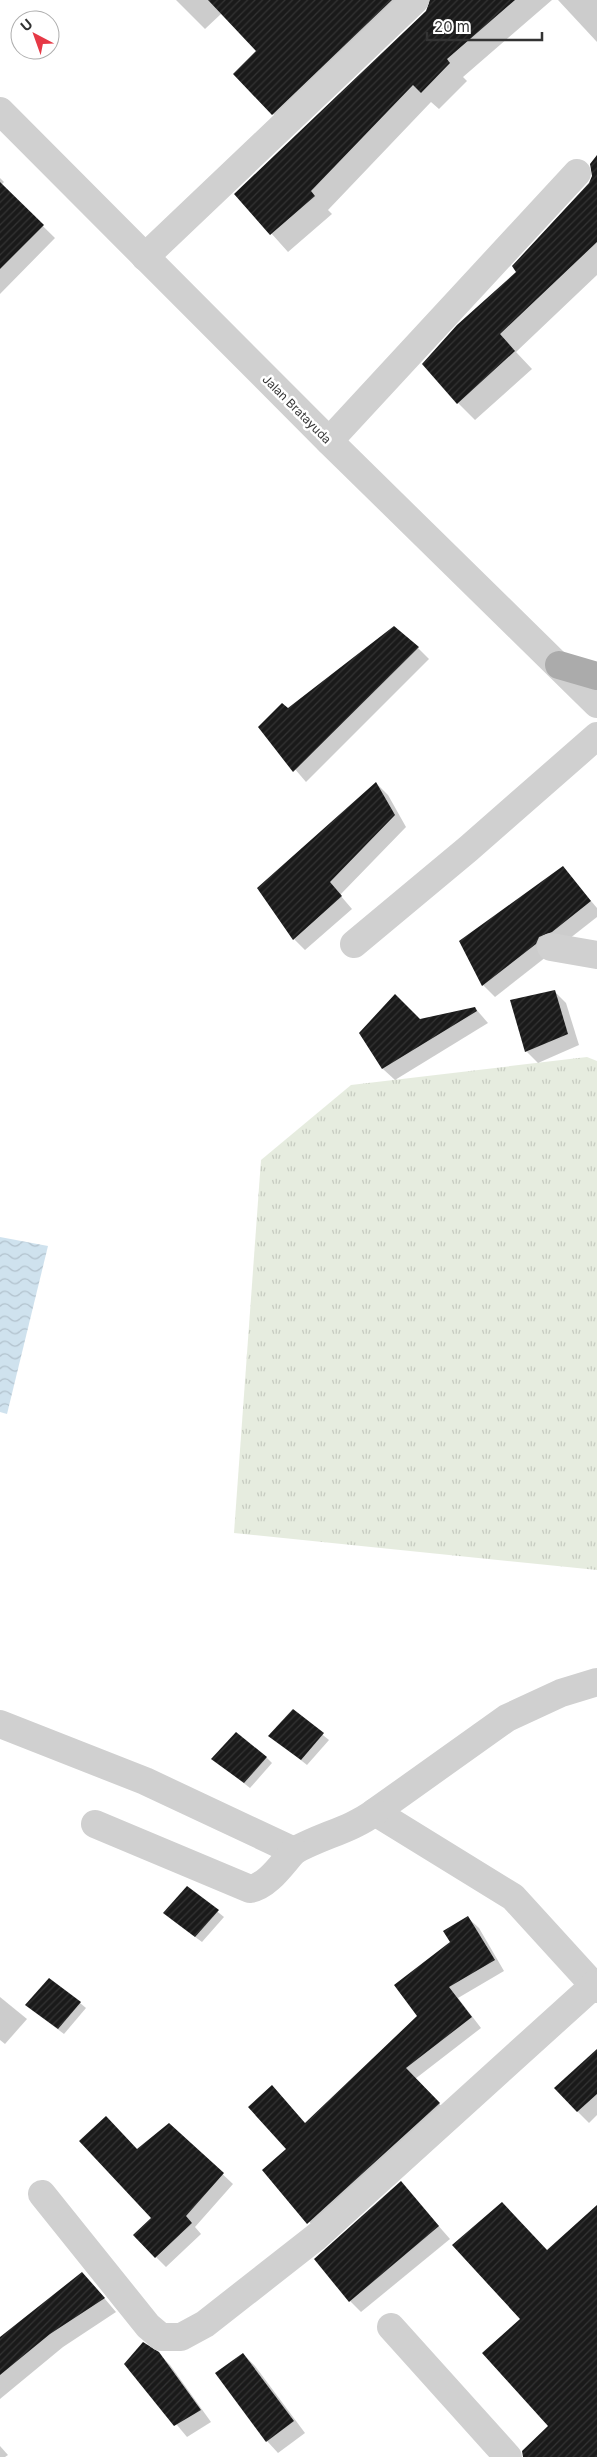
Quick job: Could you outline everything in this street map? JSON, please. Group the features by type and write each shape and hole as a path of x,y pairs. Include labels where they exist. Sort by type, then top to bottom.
{"main road":[{"path":"559,665 597,676"}],"street":[{"path":"144,257 415,0"},
{"name":"Jalan Bratayuda","path":"0,111 329,441 597,704"},
{"path":"329,441 577,173"},
{"path":"354,944 468,849 597,736"},
{"path":"551,946 597,955"},
{"path":"95,1824 250,1889 256,1888 266,1881 294,1851 313,1839 357,1823 375,1812 508,1718 561,1693 597,1682"},
{"path":"0,1724 145,1781 294,1851"},
{"path":"42,2194 148,2326 161,2337 181,2337 206,2324 316,2237 596,1987 513,1897 375,1812"},
{"path":"391,2327 508,2457"}],"green space":[{"path":"587,1057 597,1061 597,1570 234,1533 261,1160 351,1085"}],"water":[{"path":"0,1237 48,1246 7,1414 0,1412"}],"building":[{"path":"208,0 392,0 272,115 233,74 256,51"},
{"path":"430,0 515,0 447,59 450,63 421,93 413,85 311,191 315,196 270,235 234,194 426,11"},
{"path":"597,155 597,242 500,334 515,351 457,404 422,364 457,325 516,272 512,266 589,183 592,176 590,164"},
{"path":"0,182 44,225 0,269"},
{"path":"394,626 419,647 293,772 258,727 282,703 288,708"},
{"path":"376,782 395,815 330,882 342,896 293,940 257,888"},
{"path":"563,866 591,901 552,932 539,937 536,944 482,986 459,941"},
{"path":"555,990 568,1034 525,1052 510,1000"},
{"path":"395,994 420,1019 475,1007 477,1011 382,1069 359,1033"},
{"path":"293,1709 324,1733 301,1760 268,1736"},
{"path":"236,1732 267,1757 244,1783 211,1759"},
{"path":"187,1886 219,1910 195,1937 163,1913"},
{"path":"468,1916 495,1960 449,1987 472,2017 406,2068 440,2103 307,2224 262,2170 286,2149 248,2107 272,2085 305,2123 417,2016 394,1985 450,1942 443,1931"},
{"path":"49,1978 81,2002 58,2029 25,2005"},
{"path":"597,2049 597,2094 577,2112 554,2088"},
{"path":"106,2116 137,2149 169,2123 224,2173 186,2216 192,2223 155,2258 133,2235 151,2218 79,2141"},
{"path":"401,2181 439,2226 349,2302 314,2259"},
{"path":"502,2202 547,2250 597,2205 597,2457 523,2457 522,2451 548,2426 482,2353 520,2319 452,2245"},
{"path":"82,2272 105,2298 50,2334 0,2375 0,2337"},
{"path":"143,2342 159,2352 201,2410 174,2426 124,2364"},
{"path":"243,2353 294,2421 266,2442 215,2373"}]}
